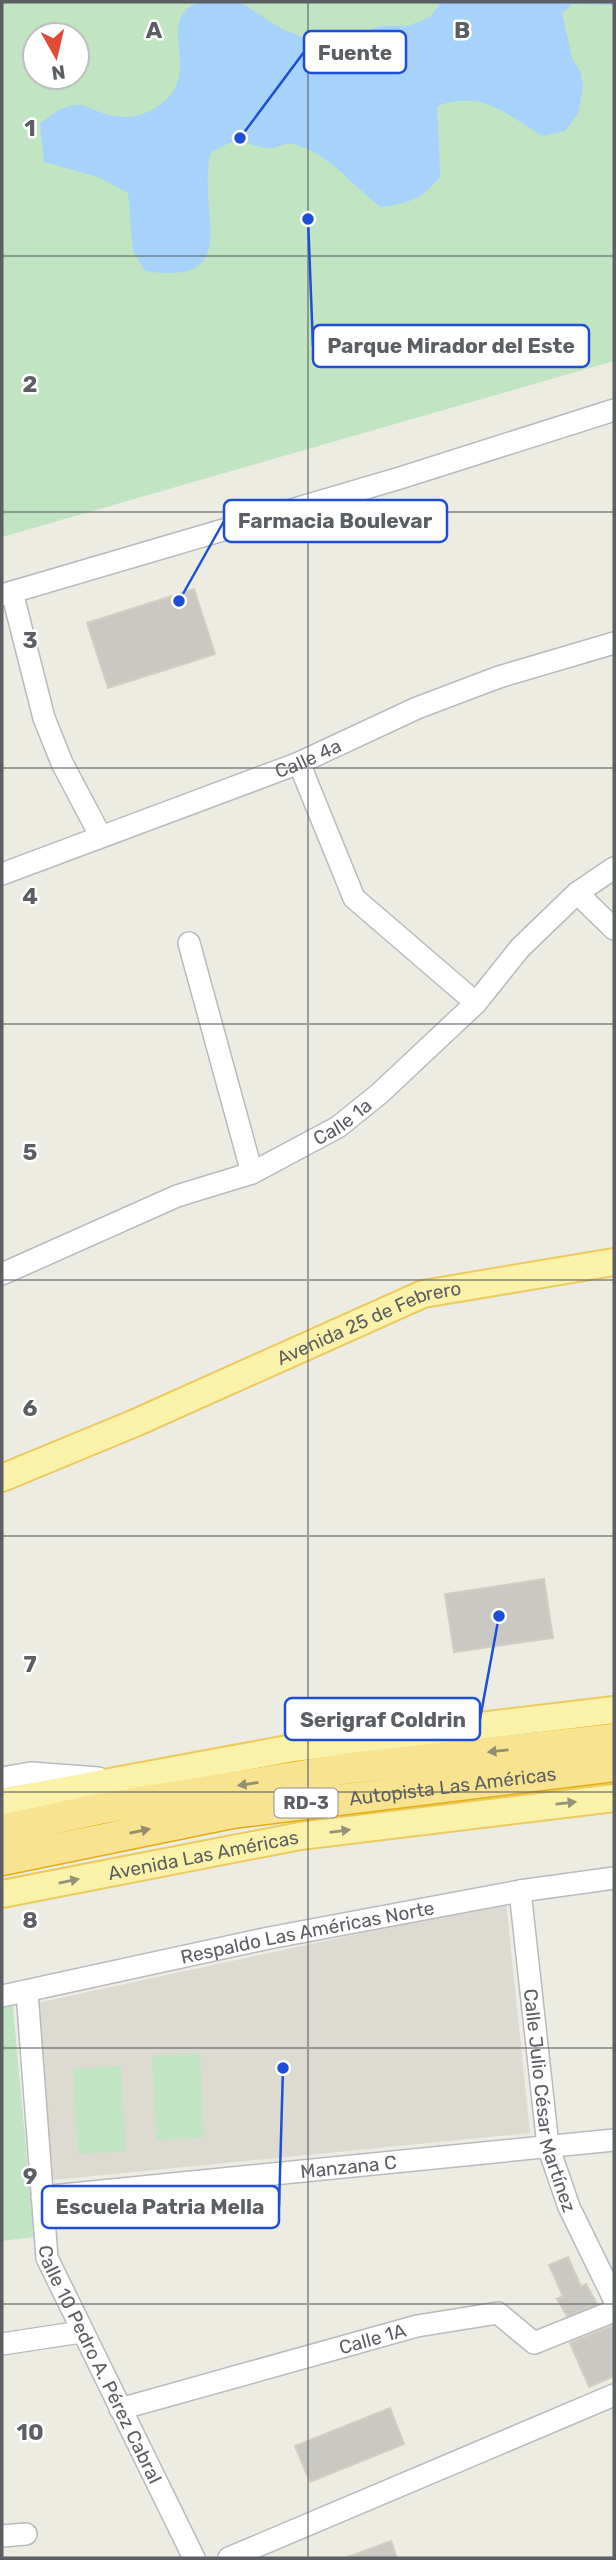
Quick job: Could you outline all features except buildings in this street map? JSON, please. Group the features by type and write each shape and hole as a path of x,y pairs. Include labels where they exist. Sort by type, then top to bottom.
{"highway":[{"name":"Autopista Las Américas","path":"2,1830 98,1809 350,1768 614,1739"},
{"name":"Autopista Las Américas","path":"2,1860 232,1813 614,1766"}],"main road":[{"name":"Avenida 25 de Febrero","path":"2,1478 135,1423 423,1294 614,1262"},
{"name":"Avenida 25 de Febrero","path":"2,1492 135,1423"},
{"path":"2,1802 114,1779 293,1748 614,1710"},
{"name":"Avenida Las Américas","path":"2,1894 300,1836 614,1798"}],"street":[{"path":"100,835 62,763 44,718 7,593 400,478 614,410"},
{"name":"Calle 4a","path":"2,874 100,835 299,763 417,708 499,677 614,643"},
{"path":"299,763 354,898 476,1003"},
{"name":"Calle 1a","path":"2,1274 177,1196 252,1173 338,1127 379,1094 476,1003 520,948 577,893 614,868"},
{"path":"577,893 614,929"},
{"path":"189,943 252,1173"},
{"path":"2,1778 30,1773 114,1779"},
{"name":"Respaldo Las Américas Norte","path":"2,1996 269,1938 520,1891 614,1878"},
{"name":"Calle Julio César Martínez","path":"520,1891 548,2146 569,2207 614,2299"},
{"name":"Calle 10 Pedro A. Pérez Cabral","path":"27,1992 47,2258 194,2558"},
{"name":"Manzana C","path":"42,2197 614,2140"},
{"name":"Calle 1A","path":"120,2409 417,2326 498,2313 534,2343 614,2311"},
{"path":"2,2344 81,2332"},
{"path":"229,2558 614,2395"},
{"path":"2,2536 26,2534"}],"shaded area":[{"path":"506,1902 530,2133 52,2180 37,2003"}],"green space":[{"path":"2,2 614,2 614,361 2,537"},
{"path":"13,2006 34,2237 2,2241 2,2008"},
{"path":"200,2053 204,2138 157,2140 152,2056"},
{"path":"121,2066 126,2151 78,2154 73,2069"}],"water":[{"path":"199,2 240,2 282,29 315,42 342,42 380,26 408,26 430,17 441,2 614,2 614,5 573,4 562,13 572,58 580,71 583,87 578,114 565,131 542,136 504,112 480,102 453,102 437,106 440,177 414,199 381,207 329,162 306,148 290,144 269,148 233,142 211,152 208,174 210,239 206,255 196,267 176,273 145,271 133,251 128,193 98,177 44,162 40,124 71,106 82,105 106,114 131,117 162,103 174,90 179,76 180,21 186,10"}],"place":[{"name":"Fuente","path":"240,138"},
{"name":"Parque Mirador del Este","path":"308,219"},
{"name":"Farmacia Boulevar","path":"179,601"},
{"name":"Serigraf Coldrin","path":"499,1616"},
{"name":"Escuela Patria Mella","path":"283,2068"}]}
